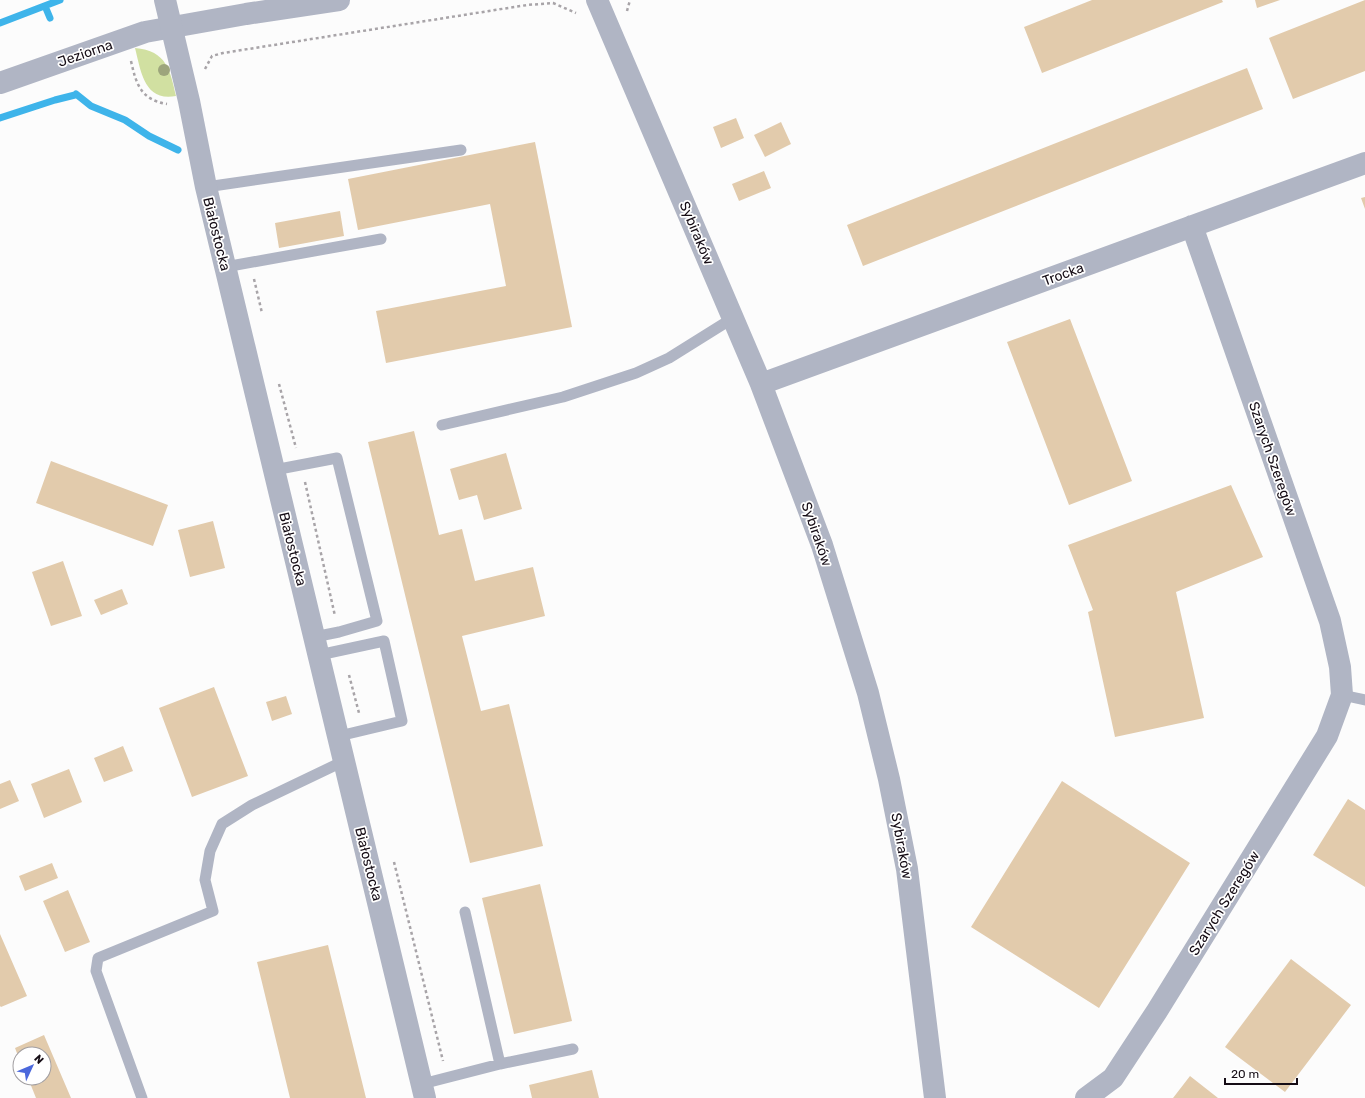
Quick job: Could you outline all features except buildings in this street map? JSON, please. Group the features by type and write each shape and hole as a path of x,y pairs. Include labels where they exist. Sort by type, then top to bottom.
{"street":[{"name":"Białostocka","path":"165,0 189,101 206,187 424,1091"},
{"name":"Jeziorna","path":"0,83 133,36 172,27 246,14 339,0"},
{"name":"Sybiraków","path":"597,0 761,384 822,545 868,693 889,779 907,869 935,1098"},
{"name":"Trocka","path":"761,384 1365,163"},
{"name":"Szarych Szeregów","path":"1086,1098 1113,1078 1157,1012 1327,736 1342,695 1340,667 1330,621 1192,226"}],"lane":[{"path":"206,187 461,150"},
{"path":"225,267 381,239"},
{"path":"442,425 564,397 636,373 669,358 733,318"},
{"path":"274,470 337,458 378,621 339,632 317,646"},
{"path":"317,646 343,649 384,641 402,721 339,736"},
{"path":"1342,695 1365,700"},
{"path":"142,1098 96,971 98,958 213,911 206,880 210,851 222,824 252,805 344,761"},
{"path":"465,912 500,1064"},
{"path":"424,1091 447,1078 500,1064 573,1049"}],"path":[{"path":"204,74 212,56 223,53 527,5"},
{"path":"130,56 135,78 144,94 158,102 173,104"},
{"path":"251,262 263,315"},
{"path":"279,382 301,465 339,632"},
{"path":"343,649 360,718 361,731"},
{"path":"394,861 447,1078"}],"green space":[{"path":"135,48 154,53 165,63 172,78 176,96 165,97 151,90 142,75"}],"waterway":[{"path":"0,23 60,0"},
{"path":"45,6 50,18"},
{"path":"0,118 76,94 91,106 125,120 149,136 178,150"}]}
